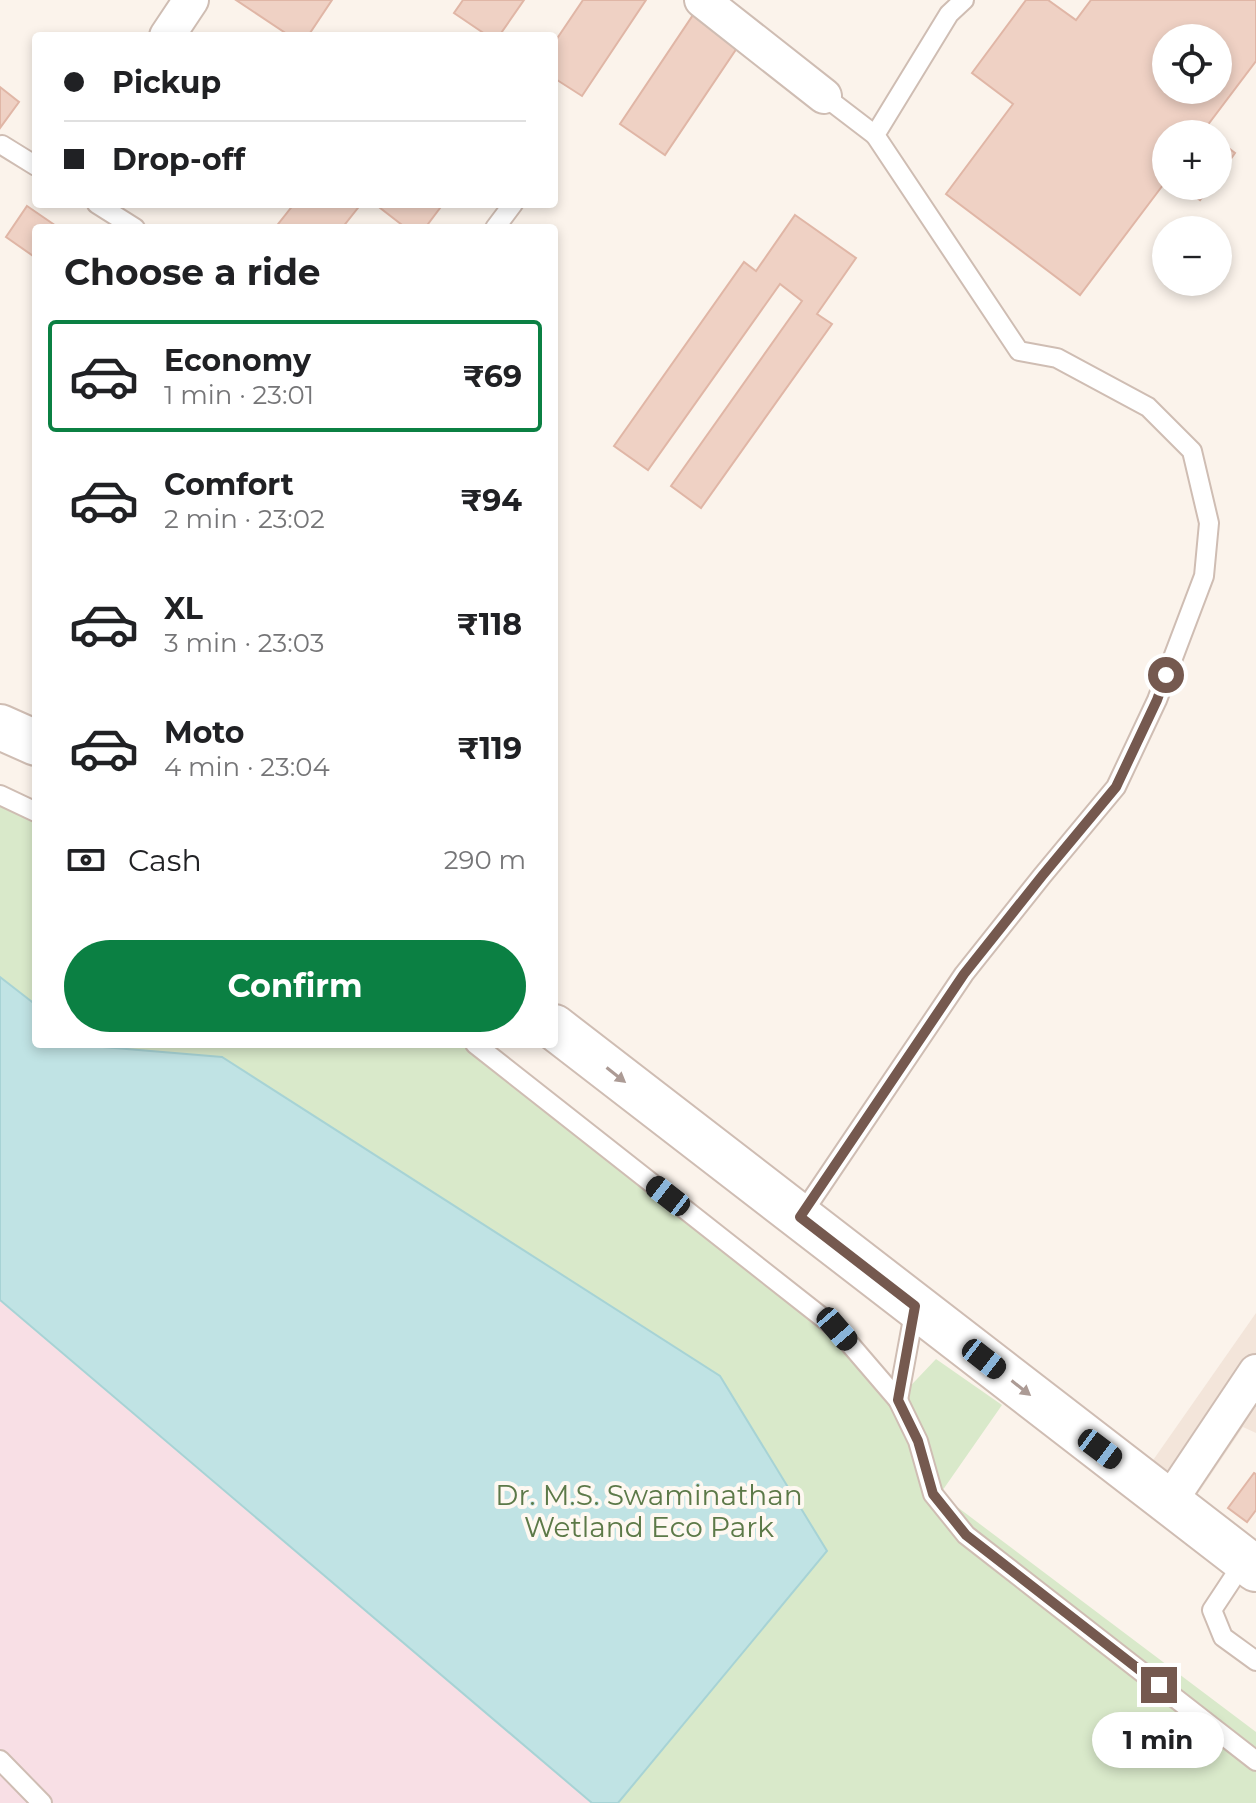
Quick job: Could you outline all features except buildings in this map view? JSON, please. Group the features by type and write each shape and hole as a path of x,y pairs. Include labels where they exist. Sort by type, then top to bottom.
{"street":[{"path":"170,32 191,0"},
{"path":"716,4 824,96"},
{"path":"0,727 32,741"},
{"path":"558,1030 1250,1564"},
{"path":"1169,1502 1245,1410 1256,1372"}],"lane":[{"path":"875,135 949,14 964,0"},
{"path":"800,1217 964,974 1116,787 1157,700 1204,576 1209,523 1192,451 1148,407 1057,358 1019,351 875,135 824,96"},
{"path":"2,145 32,164"},
{"path":"103,208 129,224"},
{"path":"0,795 32,810"},
{"path":"480,1048 837,1329 898,1400 918,1441 933,1494 966,1535 1256,1761"},
{"path":"898,1400 915,1306"},
{"path":"1250,1564 1212,1610 1223,1637 1256,1661"},
{"path":"0,1760 42,1803"}],"shaded area":[{"path":"0,1300 592,1803 0,1803"},
{"path":"1256,1313 1256,1433 1243,1427 1193,1501 1149,1466"}],"green space":[{"name":"Dr. M.S. Swaminathan Wetland Eco Park","path":"0,795 32,810 32,1048 480,1048 837,1329 898,1399 936,1359 1002,1405 940,1494 1256,1732 1256,1803 592,1803 0,1300"}],"water":[{"path":"0,977 32,1002 32,1048 115,1048 222,1057 720,1376 827,1551 618,1803 592,1803 0,1300"}],"route":[{"path":"1159,1685 966,1535 933,1494 918,1441 898,1400 915,1306 800,1217 964,974 1116,787 1166,675"}]}
